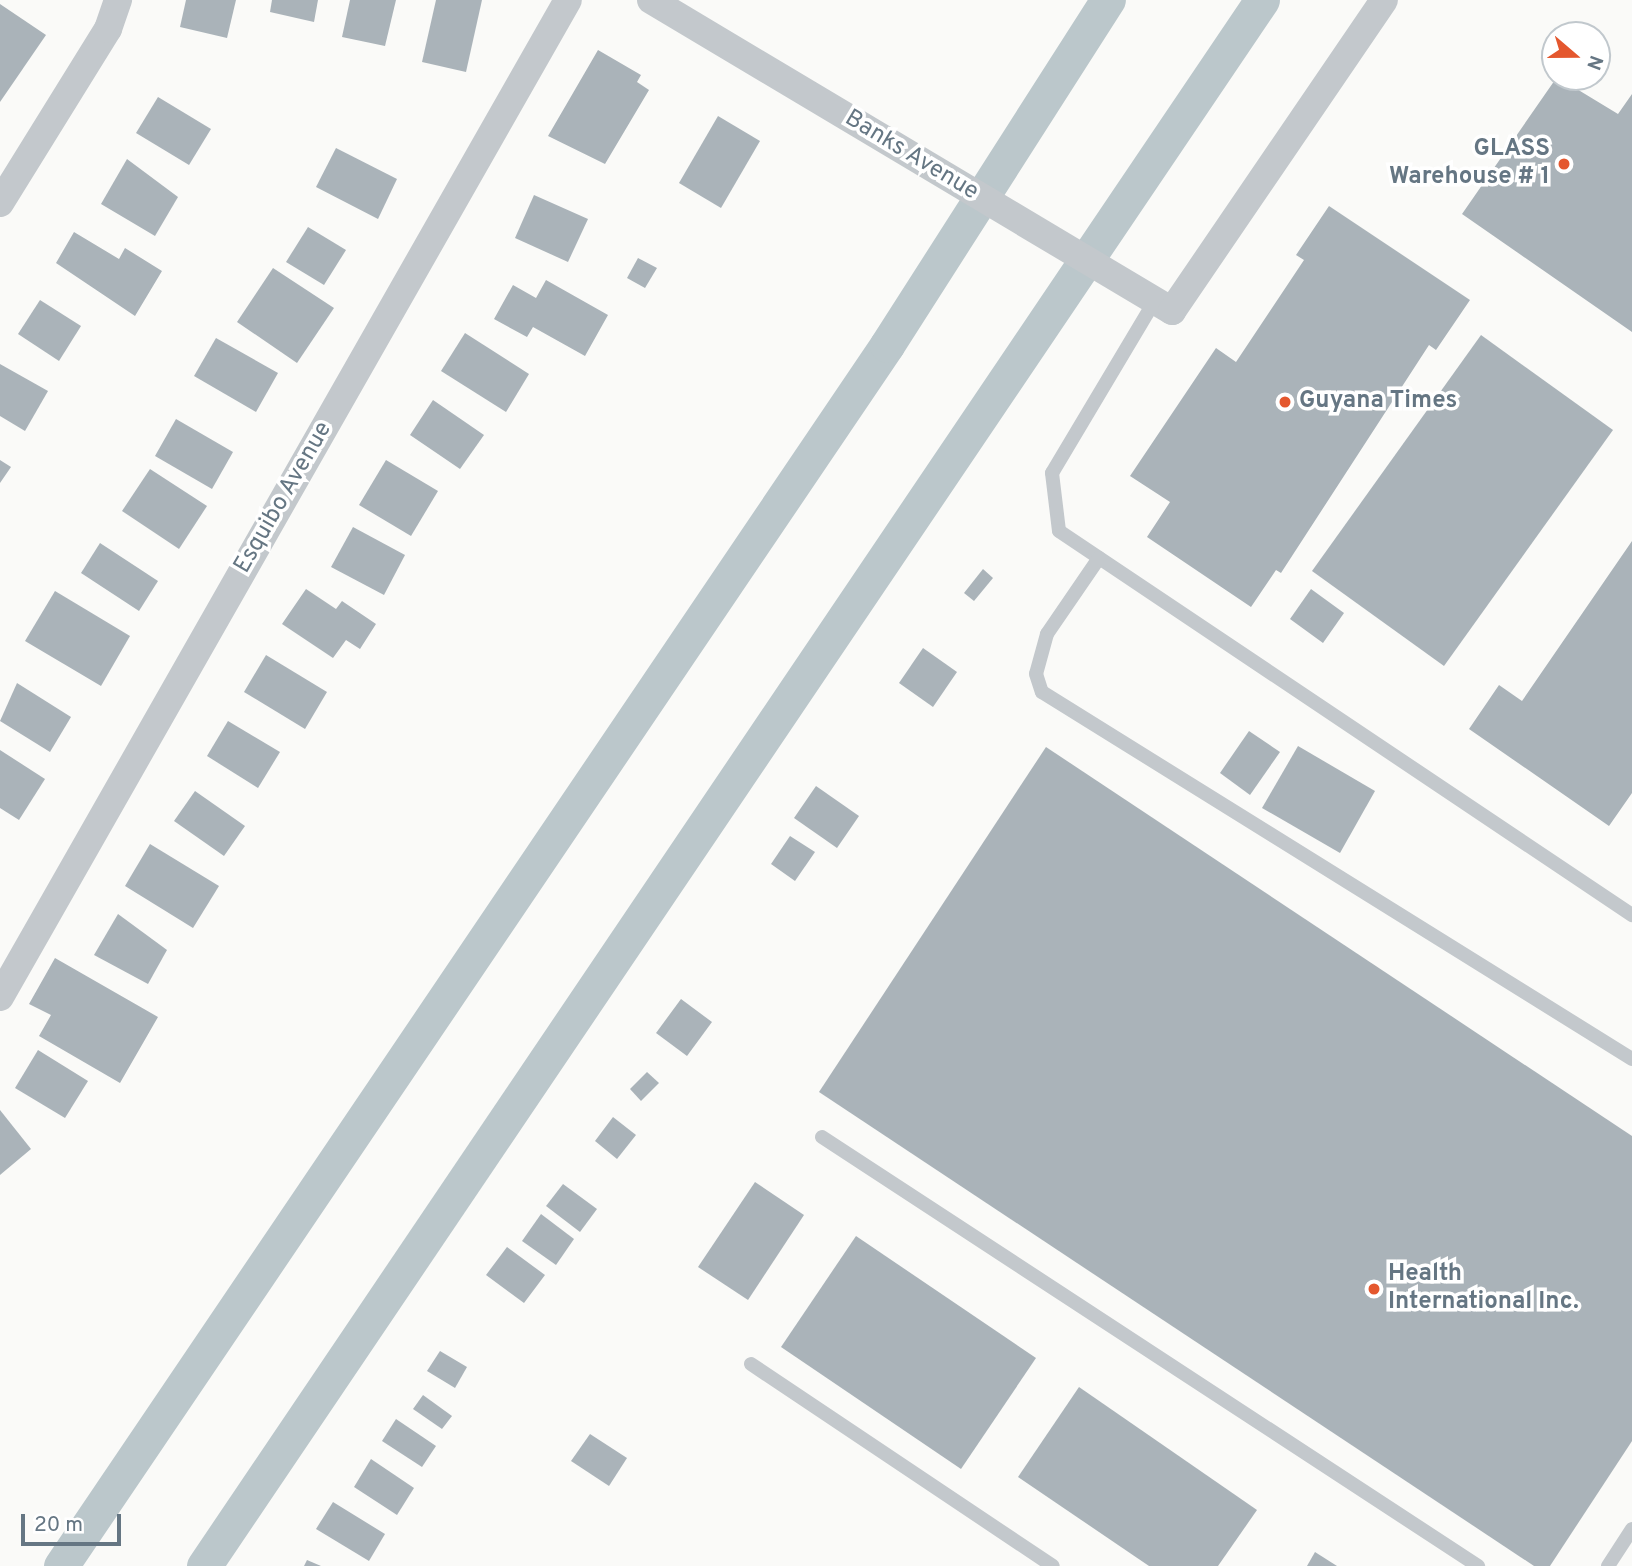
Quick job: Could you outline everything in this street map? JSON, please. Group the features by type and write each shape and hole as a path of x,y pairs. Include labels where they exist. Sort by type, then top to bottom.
{"street":[{"path":"1,200 108,29 118,0"},
{"name":"Esquibo Avenue","path":"0,996 568,0"},
{"name":"Banks Avenue","path":"651,0 1163,306"},
{"path":"1163,306 1384,0"}],"lane":[{"path":"1163,306 1052,473 1059,531 1632,915"},
{"path":"1099,558 1047,634 1036,674 1042,692 1569,1014 1632,1059"},
{"path":"822,1137 1478,1566"},
{"path":"751,1364 1053,1566"},
{"path":"1608,1566 1632,1529"}],"building":[{"path":"186,0 236,0 227,38 180,27"},
{"path":"272,0 318,0 314,22 270,12"},
{"path":"350,0 396,0 385,46 342,37"},
{"path":"436,0 482,0 466,72 422,62"},
{"path":"0,4 46,35 0,102"},
{"path":"598,50 641,75 637,82 649,90 605,164 548,136"},
{"name":"GLASS Warehouse # 1","path":"1547,91 1580,91 1618,114 1632,94 1632,332 1462,214"},
{"path":"158,97 211,129 189,165 136,133"},
{"path":"718,116 760,141 721,208 679,183"},
{"path":"336,148 397,179 378,219 316,187"},
{"path":"127,159 178,197 155,236 101,204"},
{"path":"534,195 588,219 568,262 515,238"},
{"name":"Guyana Times","path":"1329,206 1470,300 1436,350 1429,345 1281,573 1276,570 1251,607 1147,537 1170,502 1130,476 1216,348 1236,362 1304,260 1296,255"},
{"path":"308,227 346,250 324,285 286,262"},
{"path":"74,232 119,259 125,248 162,271 135,316 56,263"},
{"path":"638,258 657,268 645,288 627,278"},
{"path":"273,268 334,308 297,363 237,322"},
{"path":"546,280 608,315 585,356 533,327 527,337 494,319 513,285 536,298"},
{"path":"40,300 81,326 59,361 18,334"},
{"path":"465,333 529,374 506,412 441,371"},
{"path":"1481,335 1613,430 1444,666 1312,571"},
{"path":"216,338 278,373 256,412 194,376"},
{"path":"0,364 48,391 25,431 0,416"},
{"path":"433,400 484,435 460,469 410,435"},
{"path":"176,419 233,452 212,489 155,456"},
{"path":"0,460 11,467 0,483"},
{"path":"386,460 438,491 411,536 359,505"},
{"path":"150,469 207,506 179,549 122,511"},
{"path":"353,527 405,555 384,595 331,567"},
{"path":"1632,541 1632,793 1609,826 1469,729 1499,685 1522,701"},
{"path":"100,543 158,581 139,611 81,573"},
{"path":"983,569 993,578 974,601 964,593"},
{"path":"306,589 336,609 342,601 376,624 360,649 346,640 333,658 282,624"},
{"path":"1311,589 1344,613 1323,643 1290,619"},
{"path":"55,591 130,636 101,686 25,641"},
{"path":"923,648 957,672 933,707 899,683"},
{"path":"266,655 327,692 305,729 244,692"},
{"path":"17,683 71,717 50,752 0,721"},
{"path":"228,721 280,752 258,788 207,756"},
{"path":"1249,731 1280,752 1250,795 1220,773"},
{"path":"1298,746 1375,791 1340,853 1262,808"},
{"name":"Health International Inc.","path":"1046,747 1632,1136 1632,1441 1550,1566 1534,1566 819,1092"},
{"path":"0,750 45,779 19,820 0,808"},
{"path":"816,786 859,816 837,848 794,818"},
{"path":"195,791 245,826 224,856 174,821"},
{"path":"790,836 815,852 795,881 771,864"},
{"path":"150,844 219,886 193,928 125,886"},
{"path":"118,914 167,950 148,984 94,955"},
{"path":"55,958 158,1017 120,1083 39,1036 51,1015 29,1004"},
{"path":"681,999 712,1022 687,1056 656,1033"},
{"path":"38,1050 88,1081 65,1118 15,1088"},
{"path":"647,1072 659,1083 641,1101 630,1089"},
{"path":"0,1110 31,1149 0,1175"},
{"path":"613,1117 636,1135 617,1159 595,1141"},
{"path":"755,1182 804,1215 748,1300 698,1267"},
{"path":"563,1184 597,1209 580,1232 546,1206"},
{"path":"541,1214 574,1239 556,1265 522,1241"},
{"path":"856,1236 1036,1358 961,1469 781,1347"},
{"path":"507,1247 545,1275 524,1303 486,1275"},
{"path":"440,1351 467,1367 455,1388 427,1371"},
{"path":"1079,1387 1257,1510 1218,1566 1149,1566 1018,1477"},
{"path":"423,1395 452,1416 442,1429 413,1409"},
{"path":"396,1419 436,1446 422,1467 382,1441"},
{"path":"590,1434 627,1458 609,1486 571,1461"},
{"path":"371,1459 414,1488 397,1515 354,1487"},
{"path":"333,1502 385,1534 369,1561 316,1529"},
{"path":"1315,1552 1337,1566 1307,1566"},
{"path":"307,1560 321,1566 304,1566"}],"waterway":[{"path":"61,1566 887,345 1108,0"},
{"path":"204,1566 1262,0"}],"place":[{"name":"GLASS Warehouse # 1","path":"1564,164"},
{"name":"Guyana Times","path":"1285,402"},
{"name":"Health International Inc.","path":"1374,1289"}]}
